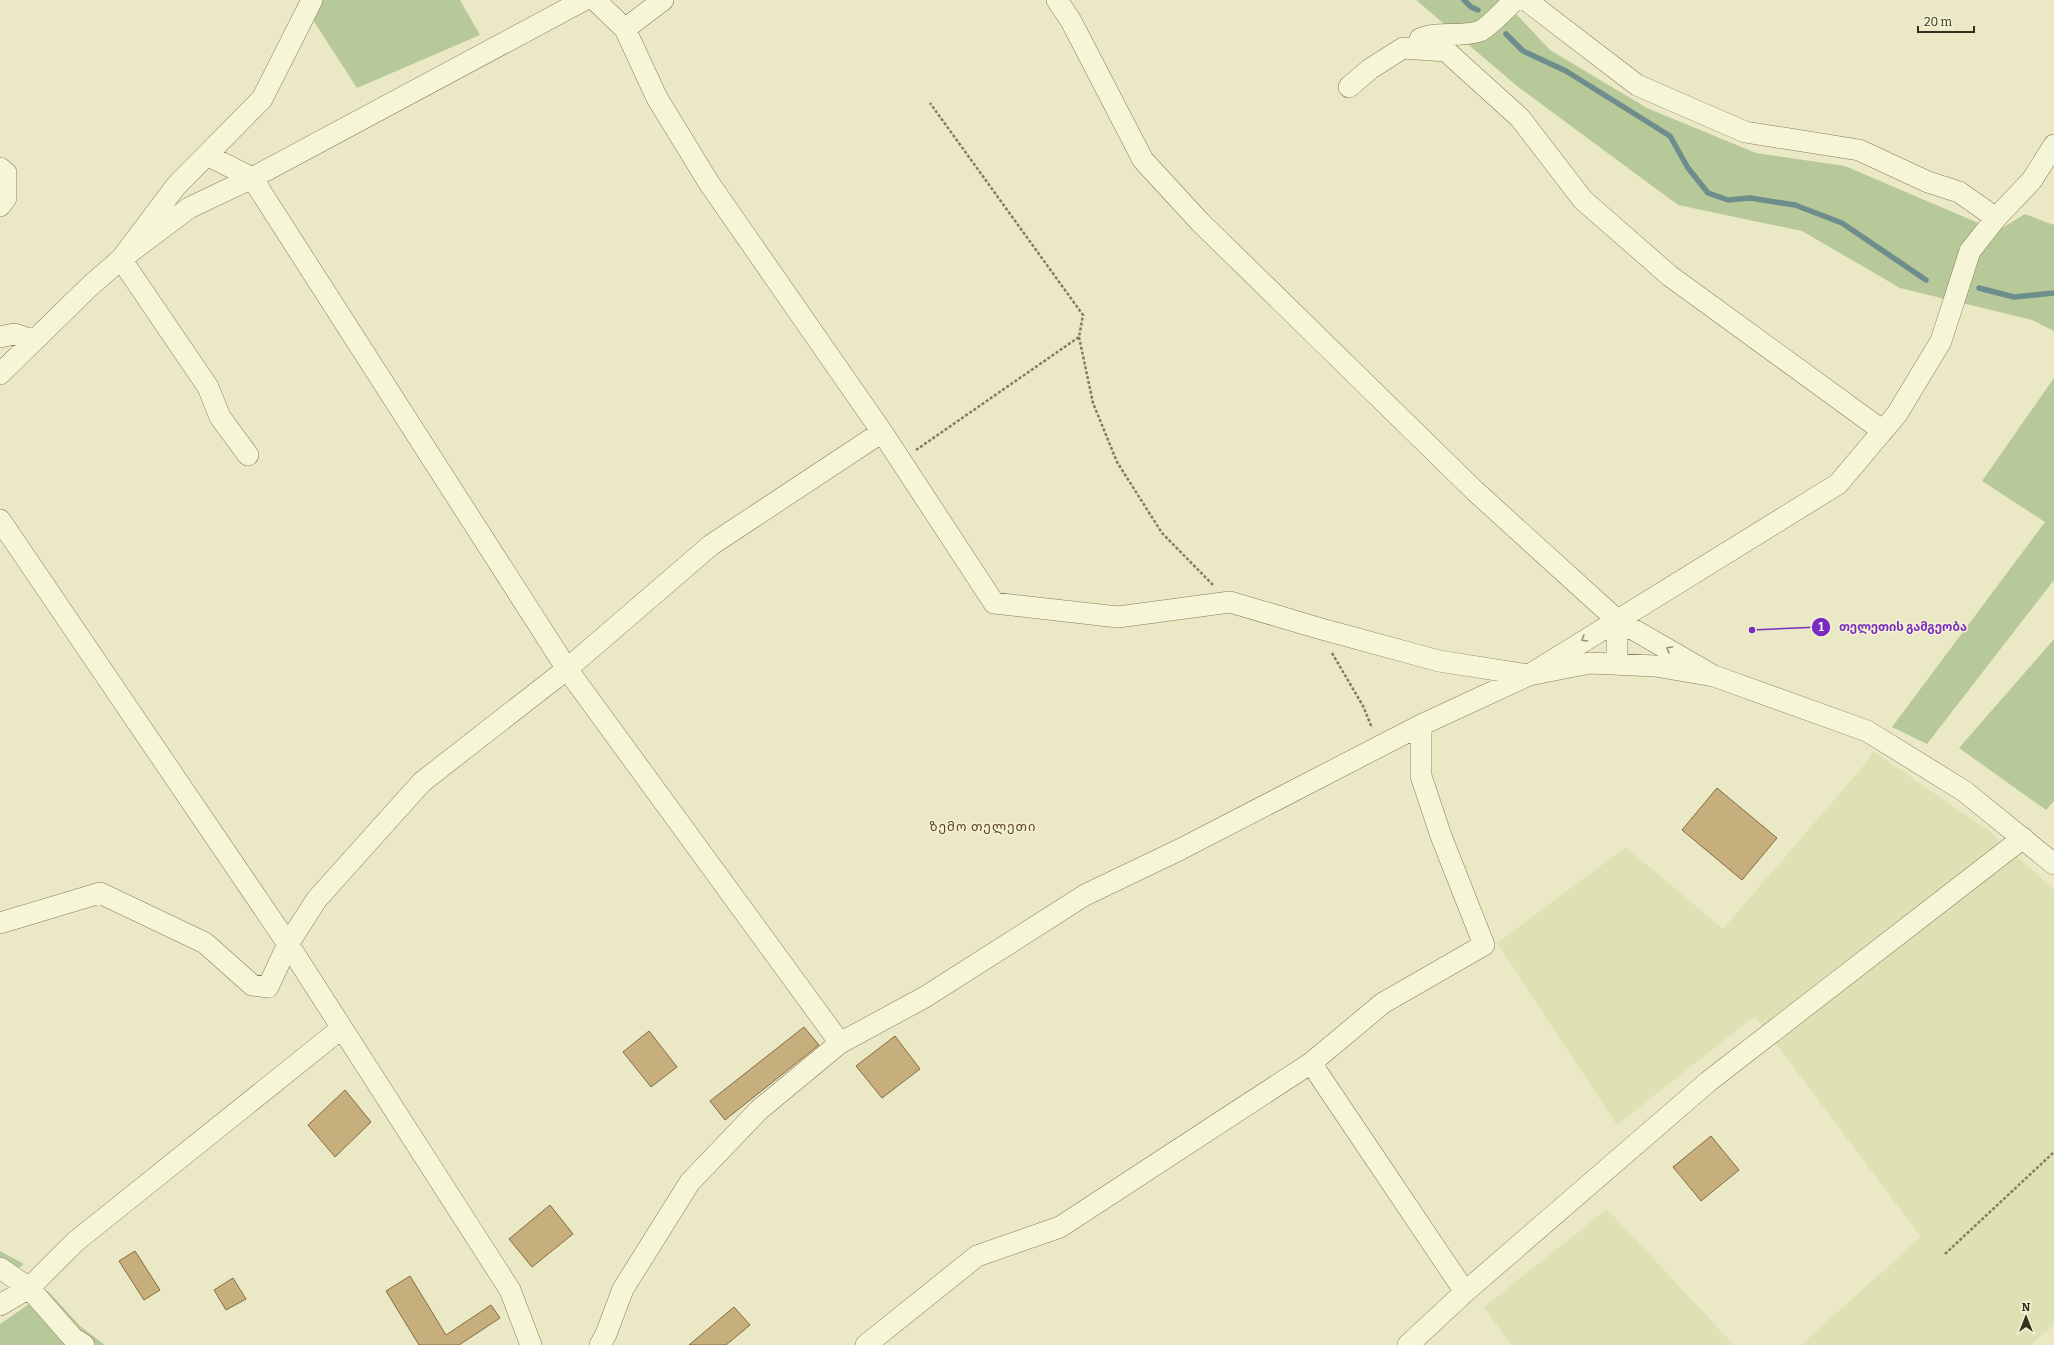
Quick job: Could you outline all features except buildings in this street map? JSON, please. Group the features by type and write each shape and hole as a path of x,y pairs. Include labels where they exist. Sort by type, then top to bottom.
{"street":[{"path":"121,259 176,186 262,99 312,0"},
{"path":"0,374 33,340 90,286 121,259 189,208 252,178 584,0"},
{"path":"595,0 625,29 657,98 709,183 882,432 994,603 1118,617 1230,602 1439,661 1528,675 1590,663 1655,666 1714,676 1867,731 1964,791 2054,864"},
{"path":"625,29 663,0"},
{"path":"1057,0 1071,21 1143,160 1200,222 1469,486 1618,620 1714,676"},
{"path":"1349,87 1370,69 1403,48 1428,36 1449,36 1481,30 1515,0"},
{"path":"1526,0 1638,85 1745,132 1859,150 1928,182 1959,192 1996,218"},
{"path":"1403,48 1446,51 1520,118 1583,200 1670,276 1884,431"},
{"path":"600,1345 606,1334 623,1289 690,1182 759,1110 840,1042 925,997 1085,895 1179,850 1421,725 1528,675 1838,484 1897,414 1941,341 1970,251 1996,218 2032,180 2054,145"},
{"path":"206,155 252,178 567,669 840,1042"},
{"path":"0,168 6,173 6,198 0,206"},
{"path":"121,259 208,387 220,417 248,455"},
{"path":"0,337 14,334 33,340"},
{"path":"0,923 100,893 205,943 252,985 268,987 288,944 317,900 422,782 567,669 711,545 882,432"},
{"path":"0,520 288,944 510,1290 531,1345"},
{"path":"1617,664 1618,620"},
{"path":"866,1345 977,1256 1060,1227 1311,1063 1383,1003 1484,945 1441,836 1421,776 1421,725"},
{"path":"1408,1345 1465,1292 1709,1081 2023,838"},
{"path":"0,1306 29,1288 75,1242 342,1028"},
{"path":"1311,1063 1465,1292"},
{"path":"0,1268 29,1288 73,1338 84,1345"}],"path":[{"path":"930,103 1083,315 1080,337 1093,403 1117,462 1162,533 1230,602"},
{"path":"900,460 1080,337"},
{"path":"1318,628 1363,706 1380,746"},
{"path":"1946,1254 2054,1152"}],"green space":[{"path":"300,0 460,0 480,35 357,88"},
{"path":"1416,0 1503,0 1550,50 1647,108 1756,153 1845,166 1997,231 2025,214 2054,225 2054,331 2032,320 1900,288 1802,231 1678,205 1517,86"},
{"path":"2054,378 2054,580 1927,744 1892,727 2045,522 1982,481"},
{"path":"2054,639 2054,801 2046,810 1959,748"},
{"path":"1873,751 1989,831 2054,890 2054,1325 2031,1345 1801,1345 1921,1237 1755,1016 1617,1125 1497,943 1626,847 1723,929 1865,764"},
{"path":"1607,1209 1734,1345 1511,1345 1484,1307"},
{"path":"0,1251 24,1264 0,1282"},
{"path":"48,1291 80,1326 105,1345 0,1345 0,1324"}],"waterway":[{"path":"1464,0 1471,7 1478,10"},
{"path":"1506,34 1523,51 1566,71 1670,136 1688,168 1708,193 1728,200 1750,198 1795,205 1842,223 1926,280"},
{"path":"1979,288 2014,297 2054,293"}],"place":[{"name":"თელეთის გამგეობა","path":"1752,630"}],"district":[{"name":"ზემო თელეთი","path":"983,826"}]}
